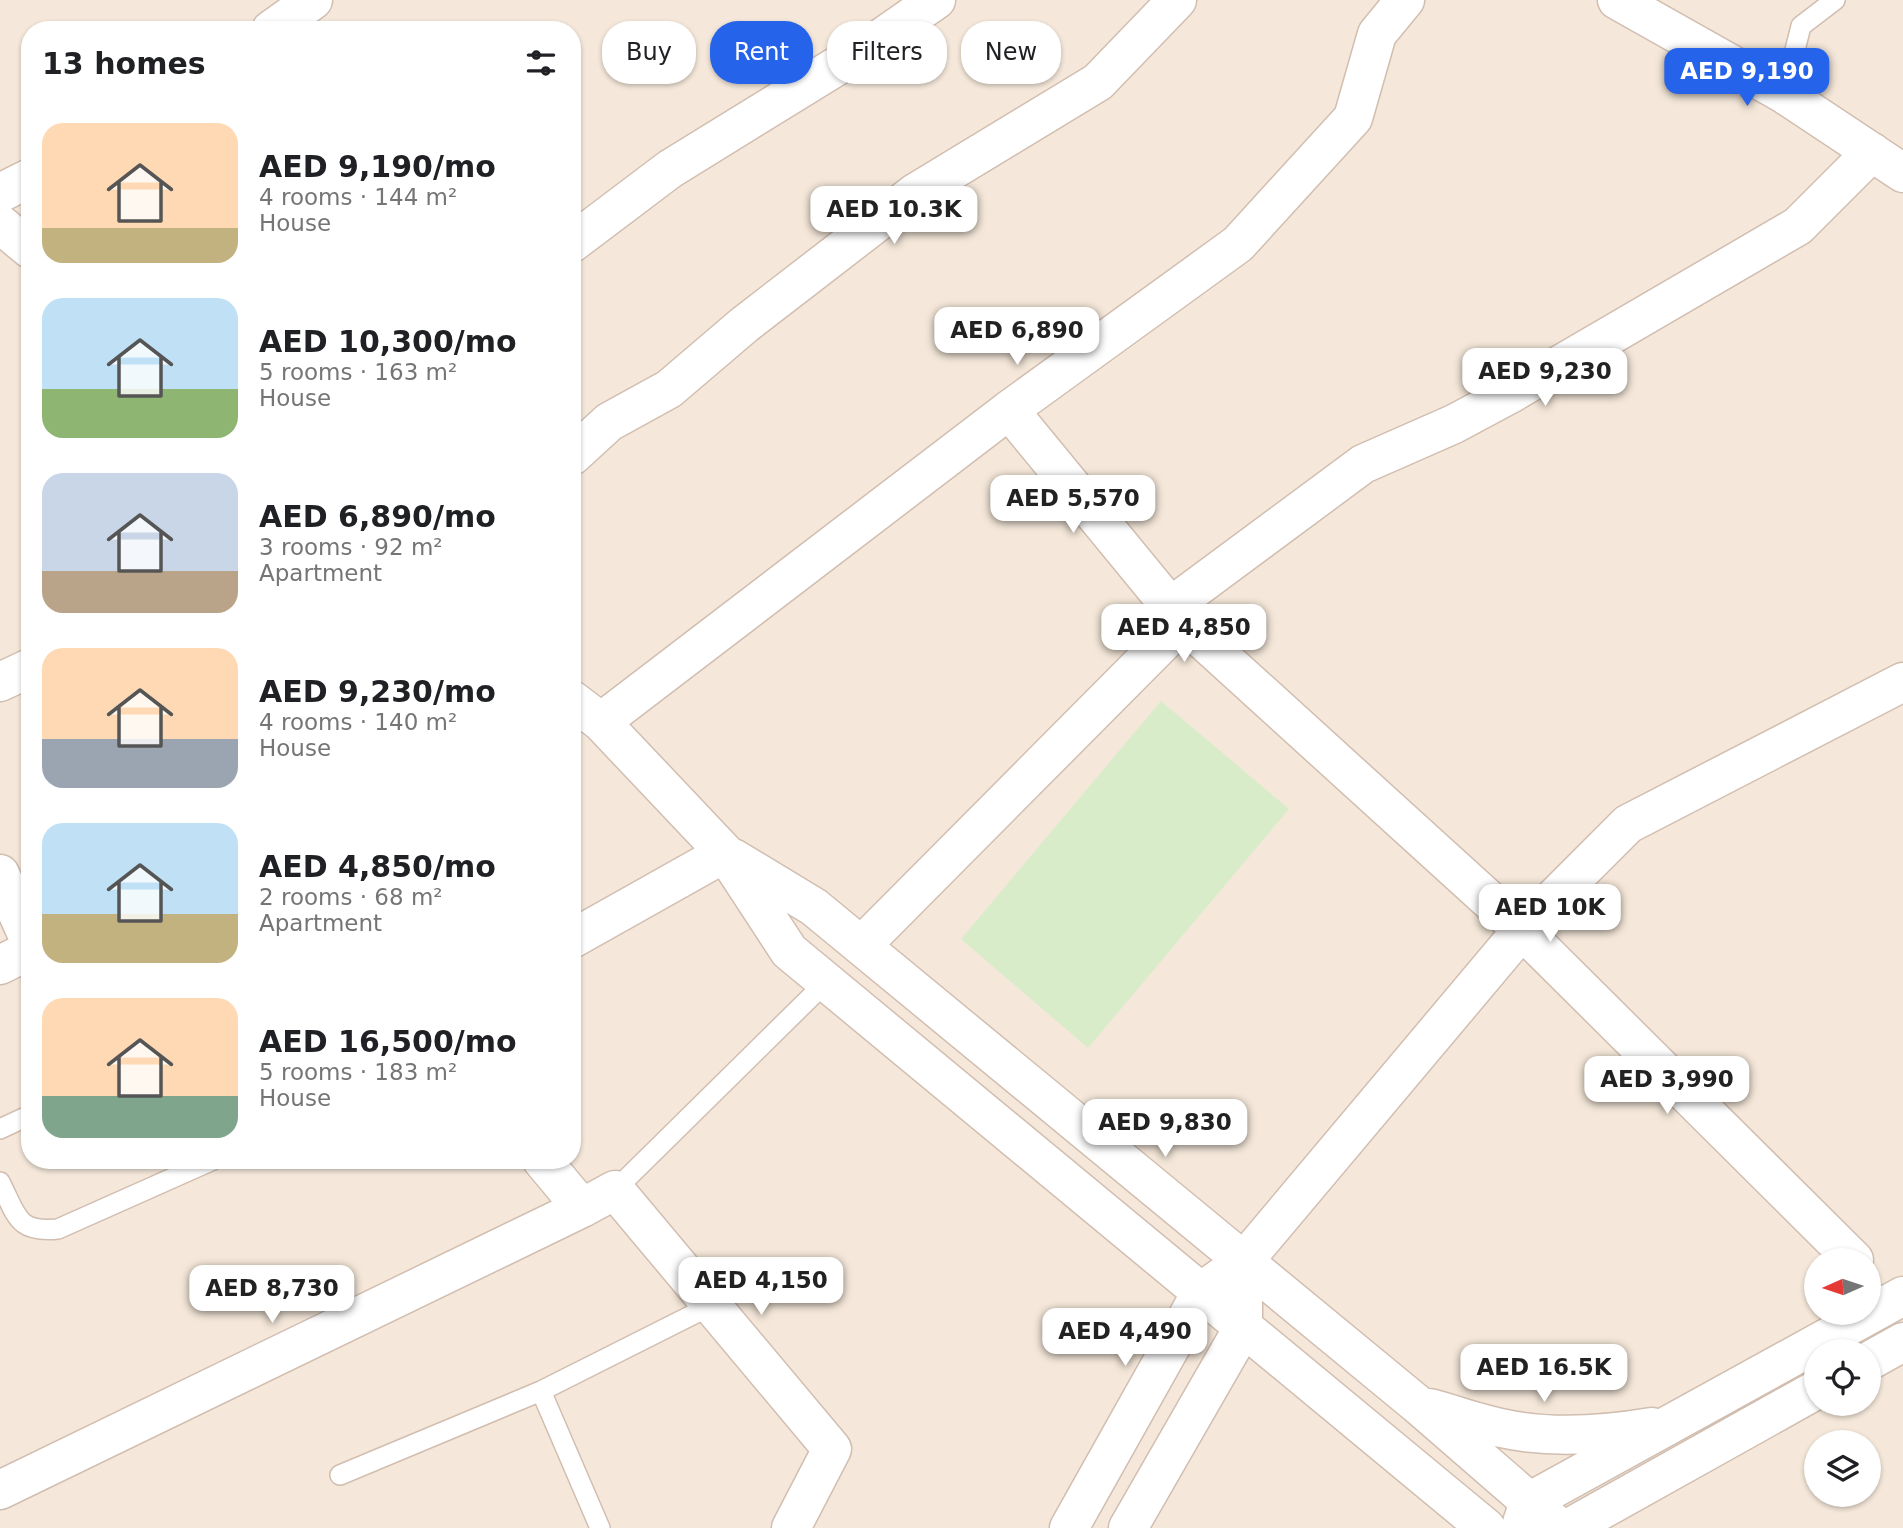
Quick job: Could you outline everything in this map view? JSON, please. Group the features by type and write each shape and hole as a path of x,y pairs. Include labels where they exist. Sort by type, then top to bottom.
{"street":[{"path":"284,21 313,0"},
{"path":"581,236 670,169 871,45 936,0"},
{"path":"581,448 609,422 669,389 744,325 915,193 1098,82 1177,0"},
{"path":"1405,0 1377,34 1353,118 1238,244 587,711 725,853 789,951 1486,1528"},
{"path":"1617,0 1784,94 1903,173"},
{"path":"861,946 1176,614 1363,464 1454,424 1499,400 1798,226 1872,152"},
{"path":"0,193 21,182"},
{"path":"0,224 21,242"},
{"path":"1009,410 1176,614 1522,930 1842,1248"},
{"path":"0,682 21,672"},
{"path":"1069,1528 1202,1291 1243,1262 1522,930 1628,824 1903,682"},
{"path":"725,853 814,907 1417,1404 1525,1515 1560,1528"},
{"path":"581,934 725,853"},
{"path":"0,874 21,921"},
{"path":"0,965 21,954"},
{"path":"550,1169 582,1208"},
{"path":"0,1490 615,1190 832,1449 791,1528"},
{"path":"1128,1528 1243,1328 1243,1262"},
{"path":"1525,1515 1889,1290"},
{"path":"1881,1354 1903,1342"},
{"path":"1569,1528 1804,1397"},
{"path":"1417,1404 1503,1429 1540,1434 1589,1433 1671,1423"}],"lane":[{"path":"1784,94 1801,26 1835,0"},
{"path":"615,1190 826,982"},
{"path":"0,1129 21,1119"},
{"path":"0,1182 19,1221 36,1231 58,1228 192,1169"},
{"path":"340,1475 541,1391 712,1305"},
{"path":"541,1391 600,1528"}],"shaded area":[{"path":"0,0 1903,0 1903,1528 0,1528"}],"green space":[{"path":"1161,701 1289,809 1088,1048 961,939"}]}
